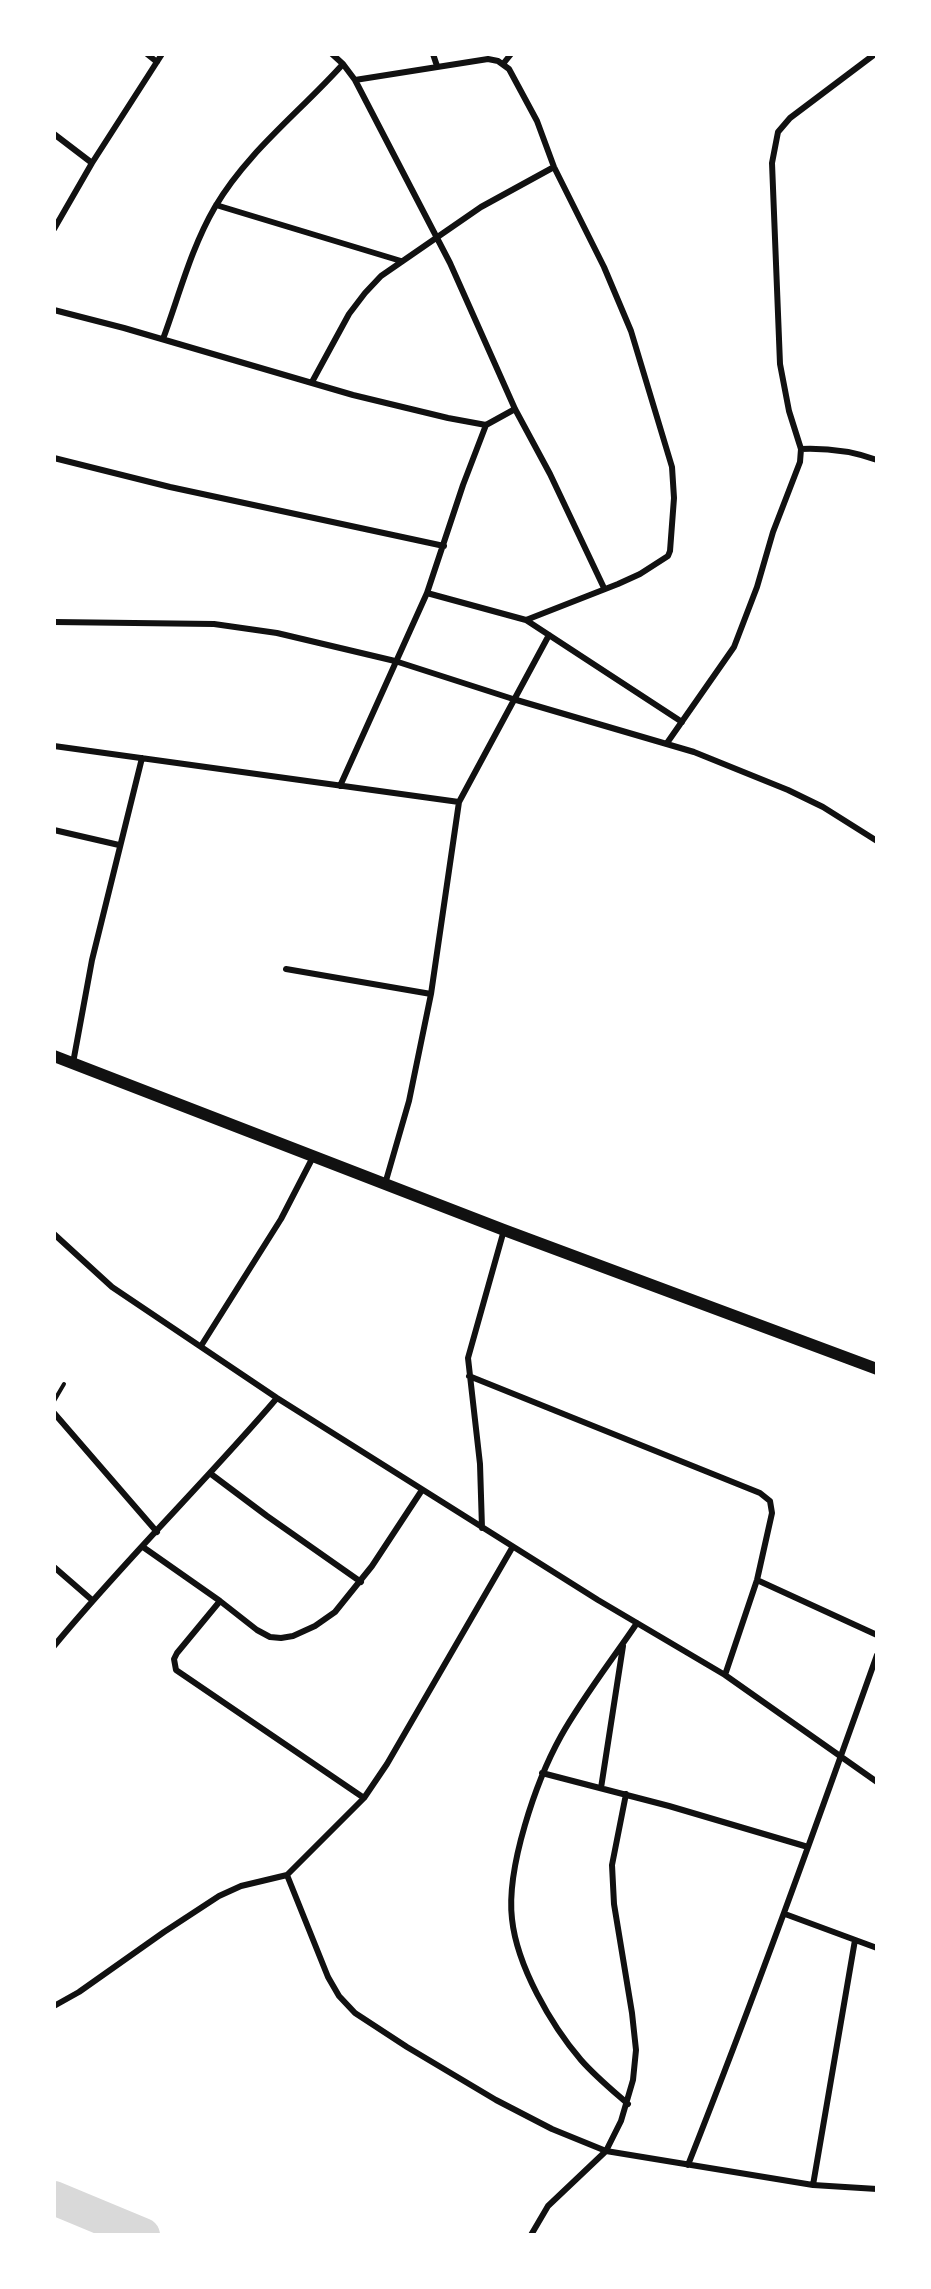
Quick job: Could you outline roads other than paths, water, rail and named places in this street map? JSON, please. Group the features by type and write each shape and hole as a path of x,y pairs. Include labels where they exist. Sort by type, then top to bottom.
{"main road":[{"path":"54,1056 504,1230 877,1369"}],"street":[{"path":"147,54 157,62"},
{"path":"54,229 92,163 162,54"},
{"path":"332,54 355,80 437,238 515,409 554,481 604,588"},
{"path":"433,54 437,66"},
{"path":"503,63 511,54"},
{"path":"667,743 726,660 743,626 772,532 800,462 801,449 789,411 780,364 772,163 778,132 790,118 875,54"},
{"path":"355,80 488,59 503,63 509,69 537,121 554,168 604,267 631,332 672,467 674,518 668,555 640,574 526,620"},
{"path":"163,339 198,243 216,205 247,164 343,64"},
{"path":"54,134 92,163"},
{"path":"312,382 355,307 381,276 481,207 554,168"},
{"path":"216,205 401,261"},
{"path":"54,310 163,339 353,395 486,425"},
{"path":"340,786 427,593 466,476 486,425 515,409"},
{"path":"801,449 822,448 877,460"},
{"path":"54,458 170,487 444,546"},
{"path":"427,593 526,620 682,722"},
{"path":"54,622 214,624 277,633 395,661 513,699 667,743 788,790 823,807 877,841"},
{"path":"385,1184 409,1101 431,994 459,802 549,635"},
{"path":"54,746 459,802"},
{"path":"73,1064 92,960 142,758"},
{"path":"54,830 119,846"},
{"path":"286,969 431,994"},
{"path":"201,1346 281,1219 313,1157"},
{"path":"482,1528 480,1464 469,1376 470,1346 504,1230"},
{"path":"54,1234 112,1287 277,1398 512,1548 725,1676 877,1782"},
{"path":"469,1376 766,1497 770,1501 772,1513 758,1580 725,1676"},
{"path":"54,1646 92,1600 157,1532 277,1398"},
{"path":"54,1413 157,1532"},
{"path":"210,1473 361,1582"},
{"path":"143,1547 257,1630 270,1637 293,1636 327,1619 361,1582 423,1490"},
{"path":"54,2006 79,1992 219,1896 241,1886 287,1875 364,1798 402,1740 512,1548"},
{"path":"54,1567 92,1600"},
{"path":"758,1580 877,1635"},
{"path":"220,1601 177,1653 174,1664 176,1670 364,1798"},
{"path":"628,2104 594,2074 563,2036 538,1995 521,1957 512,1919 513,1882 524,1828 542,1773 562,1735 637,1623"},
{"path":"601,1788 624,1643"},
{"path":"688,2164 785,1914 877,1655"},
{"path":"542,1773 626,1794 808,1848"},
{"path":"531,2235 548,2206 606,2151 628,2104 636,2050 631,2002 614,1904 612,1865 626,1794"},
{"path":"287,1875 328,1977 339,1996 355,2013 496,2100 552,2129 606,2151 813,2185 877,2189"},
{"path":"785,1914 877,1948"},
{"path":"813,2185 855,1940"}],"waterway":[{"path":"54,2198 143,2235"}]}
